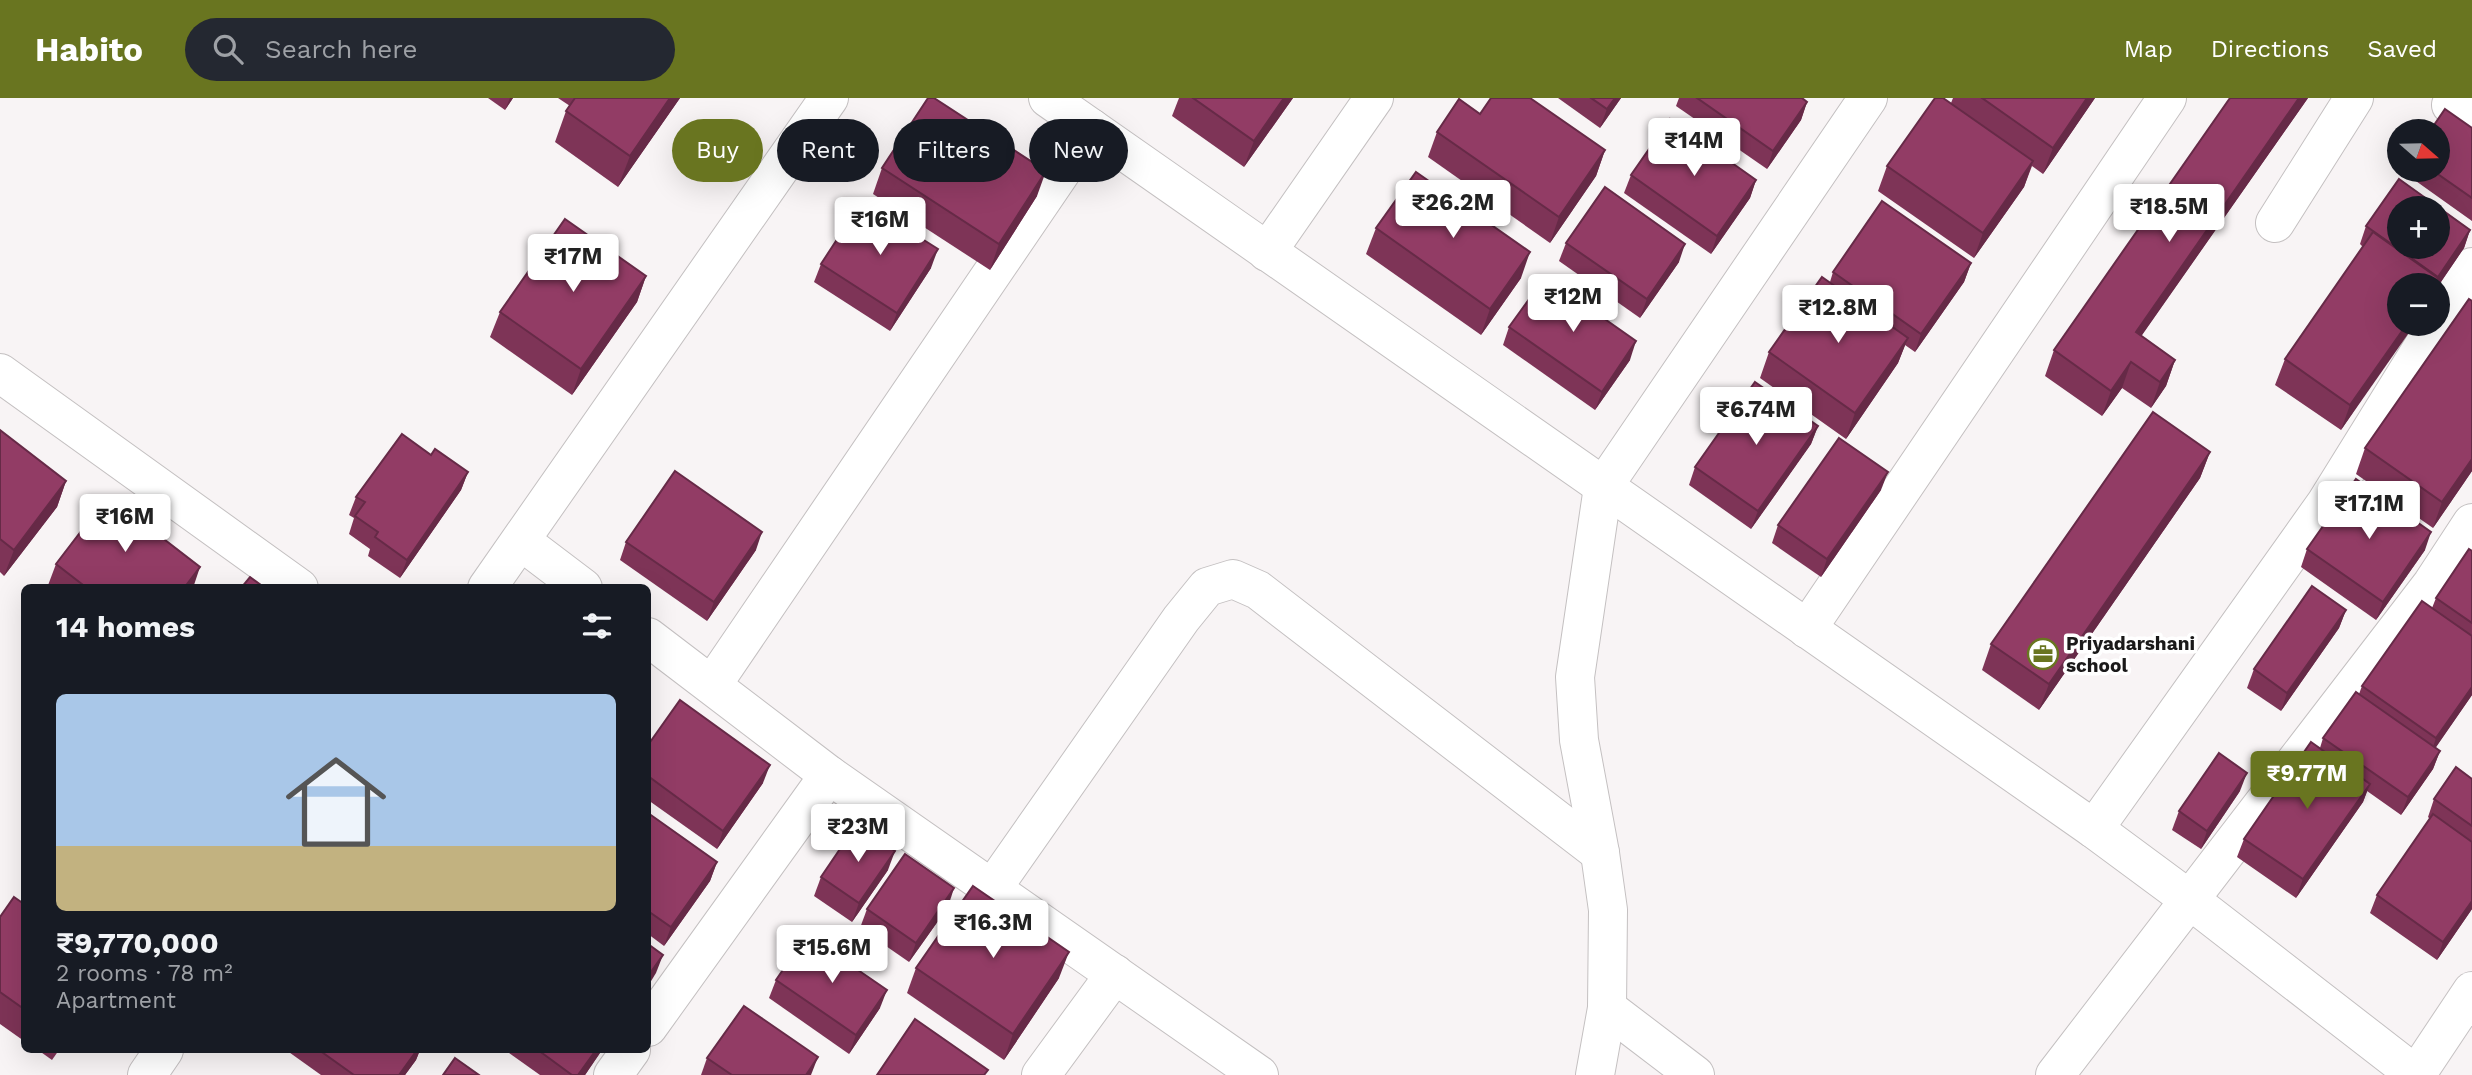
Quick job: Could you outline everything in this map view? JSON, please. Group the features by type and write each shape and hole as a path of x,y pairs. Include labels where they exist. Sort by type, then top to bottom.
{"street":[{"path":"490,584 829,98"},
{"path":"1048,98 1078,119"},
{"path":"1267,252 1374,98"},
{"path":"1595,1075 1606,1008 1608,910 1579,740 1574,677 1603,487 1868,98"},
{"path":"1807,629 2166,98"},
{"path":"2275,223 2354,98"},
{"path":"1128,154 2094,829 2416,1075 2472,991"},
{"path":"712,685 1054,182"},
{"path":"2450,302 2472,267"},
{"path":"2094,829 2326,503 2429,336"},
{"path":"0,373 293,584"},
{"path":"2055,1075 2432,584 2472,523"},
{"path":"521,541 578,584"},
{"path":"992,889 1181,618 1207,587 1233,579 1258,590 1600,853"},
{"path":"651,639 829,775 1256,1074"},
{"path":"651,1023 829,775"},
{"path":"1041,1075 1115,974"},
{"path":"1606,1008 1695,1075"},
{"path":"147,1075 162,1053"},
{"path":"613,1075 629,1053"}],"building":[{"path":"575,98 670,98 630,156 566,111"},
{"path":"928,98 934,98 966,119 914,119"},
{"path":"1193,98 1284,98 1254,141"},
{"path":"1491,98 1530,98 1605,150 1559,217 1437,132 1459,99 1480,114"},
{"path":"1591,98 1615,98 1607,109"},
{"path":"1697,98 1802,98 1807,102 1773,151"},
{"path":"1935,98 1943,98 2033,161 1983,233 1887,166"},
{"path":"1982,98 2087,98 2053,148"},
{"path":"2230,98 2299,98 2136,332 2175,360 2160,382 2131,362 2111,391 2054,350"},
{"path":"2445,109 2472,128 2472,198 2449,182 2450,119 2438,119"},
{"path":"1670,119 1756,180 1717,236 1631,175"},
{"path":"893,151 893,175 882,168"},
{"path":"1015,151 1029,160 1029,182 1039,182 999,244 904,182 1015,182"},
{"path":"1416,172 1530,252 1490,309 1376,228"},
{"path":"2397,182 2403,182 2423,196 2387,196"},
{"path":"1605,187 1685,244 1647,299 1566,243"},
{"path":"2387,196 2387,241 2366,226"},
{"path":"862,201 938,249 897,313 821,264"},
{"path":"1882,201 1971,263 1921,334 1833,272"},
{"path":"2450,216 2470,230 2441,273 2432,273 2413,259 2450,259"},
{"path":"565,219 646,276 581,369 500,312"},
{"path":"2373,232 2387,242 2387,259 2411,259 2431,273 2387,273 2387,336 2399,336 2350,405 2285,359"},
{"path":"1545,277 1636,341 1602,392 1509,327"},
{"path":"1822,277 1908,338 1855,413 1769,352"},
{"path":"2469,299 2472,301 2472,459 2442,502 2365,448 2443,336 2450,336 2450,326"},
{"path":"1755,382 1818,426 1758,511 1695,467"},
{"path":"2153,412 2210,452 2049,684 1991,644"},
{"path":"0,430 66,481 14,550 0,539"},
{"path":"402,434 431,455 435,449 468,472 407,560 375,537 378,532 355,516 365,502 356,497"},
{"path":"1839,438 1888,472 1827,559 1778,525"},
{"path":"675,471 762,532 714,602 626,542"},
{"path":"2356,479 2431,532 2383,602 2307,549"},
{"path":"108,496 200,567 187,584 82,584 56,564"},
{"path":"2469,549 2472,551 2472,623 2436,598"},
{"path":"250,577 260,584 244,584"},
{"path":"2312,586 2346,610 2287,693 2254,669"},
{"path":"2422,601 2472,636 2472,687 2436,738 2362,686"},
{"path":"2356,692 2440,751 2408,797 2323,738"},
{"path":"680,700 770,765 723,831 651,778 651,741"},
{"path":"2311,742 2370,784 2303,879 2244,839"},
{"path":"2219,753 2247,773 2207,831 2179,811"},
{"path":"2456,767 2472,779 2472,826 2434,799"},
{"path":"2433,814 2472,842 2472,901 2443,942 2377,895"},
{"path":"651,815 717,862 671,927 651,913"},
{"path":"857,824 895,851 859,903 821,877"},
{"path":"905,854 954,888 916,943 867,909"},
{"path":"973,886 1069,952 1013,1034 916,968"},
{"path":"14,897 21,902 21,1007 0,992 0,917"},
{"path":"807,935 887,990 856,1035 776,980"},
{"path":"651,946 663,955 651,972"},
{"path":"744,1006 818,1057 806,1075 732,1075 707,1058"},
{"path":"915,1019 988,1070 984,1075 877,1075"},
{"path":"323,1053 415,1053 399,1075 354,1075"},
{"path":"542,1053 594,1053 578,1075 572,1075"},
{"path":"455,1058 479,1075 443,1075"}],"place":[{"name":"Priyadarshani school","path":"2043,654"}]}
